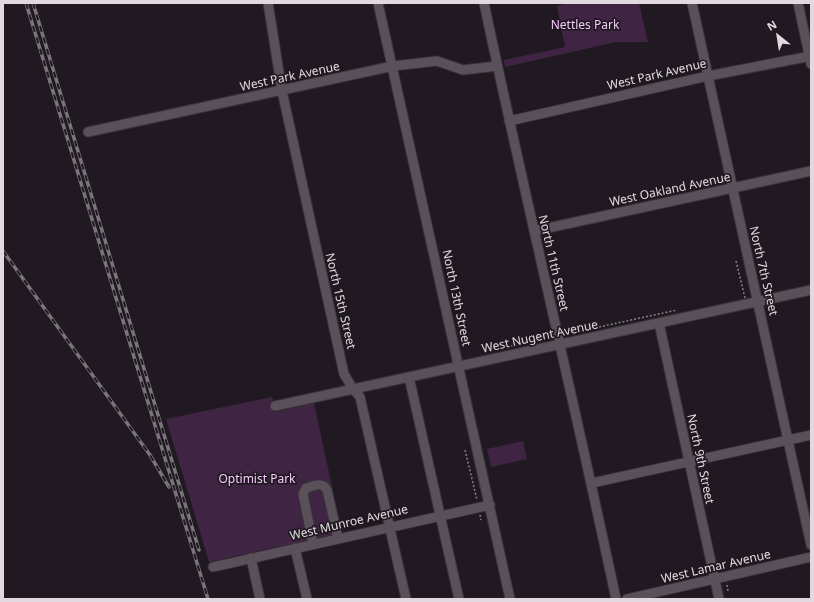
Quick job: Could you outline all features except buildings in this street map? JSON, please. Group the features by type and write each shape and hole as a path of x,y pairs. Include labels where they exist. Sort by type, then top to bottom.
{"street":[{"name":"North 15th Street","path":"268,3 282,92 344,374 360,397 406,599"},
{"name":"North 13th Street","path":"378,3 510,599"},
{"name":"North 11th Street","path":"484,3 559,345 592,483 616,599"},
{"name":"North 7th Street","path":"692,3 811,545"},
{"path":"798,3 810,58"},
{"name":"West Park Avenue","path":"509,121 708,76 810,58"},
{"name":"West Park Avenue","path":"88,132 282,92 393,66 437,61 463,70 498,66"},
{"name":"West Oakland Avenue","path":"534,231 811,172"},
{"name":"West Nugent Avenue","path":"275,406 811,290"},
{"name":"North 9th Street","path":"659,323 719,599"},
{"path":"409,377 459,599"},
{"path":"592,483 811,435"},
{"path":"313,544 303,494 306,488 319,484 327,490 338,538"},
{"name":"West Munroe Avenue","path":"213,567 439,515 490,505"},
{"path":"295,548 307,599"},
{"name":"West Lamar Avenue","path":"627,599 811,557"},
{"path":"252,558 260,599"}],"path":[{"path":"736,261 744,296"},
{"path":"597,328 677,310"},
{"path":"503,348 530,342"},
{"path":"465,450 478,502"},
{"path":"479,513 480,520"},
{"path":"726,583 728,591"}],"green space":[{"name":"Nettles Park","path":"568,3 639,3 648,42 616,42 505,67 504,60 565,47 557,6"},
{"name":"Optimist Park","path":"272,397 275,412 314,403 342,533 209,562 166,419"},
{"path":"523,441 527,459 491,467 487,449"}],"railway":[{"path":"26,3 208,599"},
{"path":"33,3 199,550"},
{"path":"3,251 150,455 169,487"}]}
